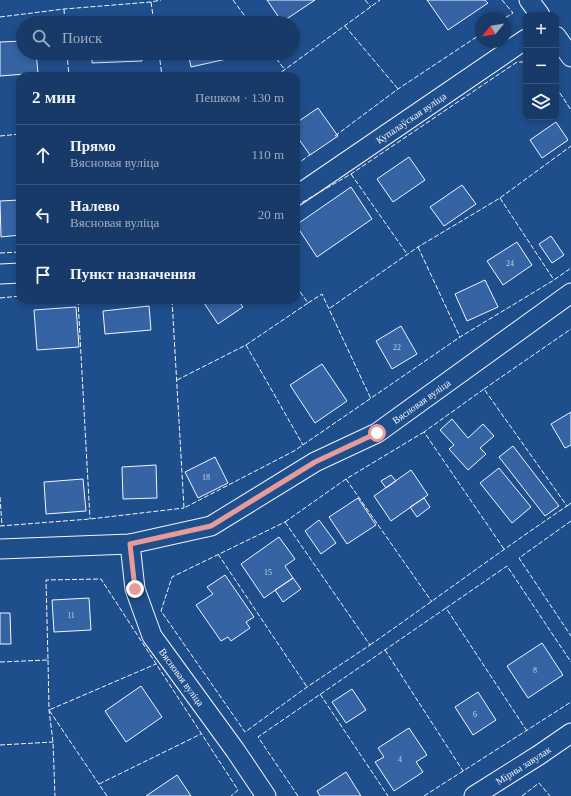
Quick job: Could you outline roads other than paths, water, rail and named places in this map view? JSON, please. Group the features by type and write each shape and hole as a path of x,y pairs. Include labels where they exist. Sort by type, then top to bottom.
{"street":[{"path":"529,0 538,12"},
{"path":"559,40 571,57"},
{"name":"Купалаўская вуліца","path":"300,193 523,41"},
{"path":"0,274 16,273"},
{"name":"Вясновая вуліца","path":"0,549 130,544 211,526 315,462 377,433 571,294"},
{"name":"Вясновая вуліца","path":"130,544 135,589 152,636 235,750 266,796"},
{"name":"Мірны завулак","path":"474,796 539,756 571,733"}]}
